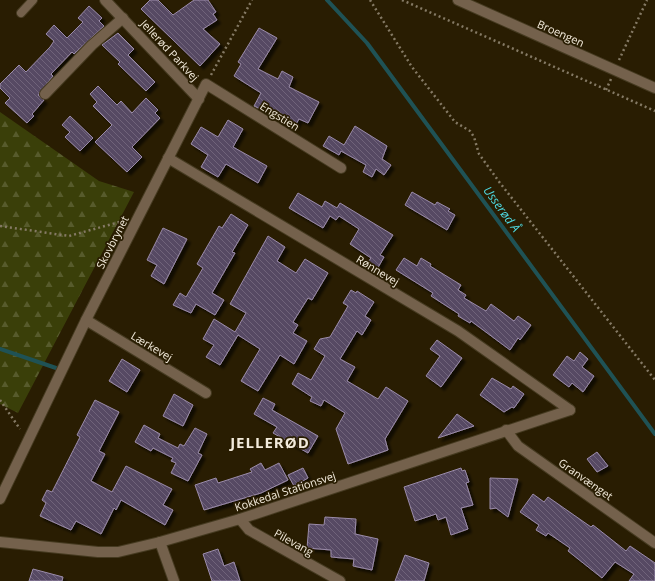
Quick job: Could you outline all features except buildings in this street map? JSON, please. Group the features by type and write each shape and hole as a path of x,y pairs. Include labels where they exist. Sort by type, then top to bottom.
{"street":[{"name":"Jellerød Parkvej","path":"105,0 199,99"},
{"name":"Broengen","path":"458,0 655,88"},
{"path":"45,94 92,45 123,18"},
{"name":"Skovbrynet","path":"0,499 86,320 206,84"},
{"name":"Engstien","path":"206,84 341,168"},
{"name":"Rønnevej","path":"168,158 458,331 570,410"},
{"name":"Lærkevej","path":"86,320 206,393"},
{"name":"Kokkedal Stationsvej","path":"0,542 98,552 118,552 160,542 240,519 570,410"},
{"name":"Granvænget","path":"506,430 518,446 655,543"},
{"name":"Pilevang","path":"240,519 249,530 340,581"},
{"path":"160,542 174,581"}],"lane":[{"path":"20,13 33,0"}],"path":[{"path":"206,84 252,0"},
{"path":"370,0 412,67 455,122 470,131 474,137 479,154 500,183 655,380"},
{"path":"402,0 655,111"},
{"path":"606,90 647,0"},
{"path":"0,226 69,236 138,217"},
{"path":"0,400 19,425 26,444"}],"green space":[{"path":"0,112 99,181 134,192 18,413 0,404"}],"waterway":[{"name":"Usserød Å","path":"327,0 367,43 655,434"},
{"path":"0,349 56,368"}],"district":[{"name":"JELLERØD","path":"270,442"}]}
